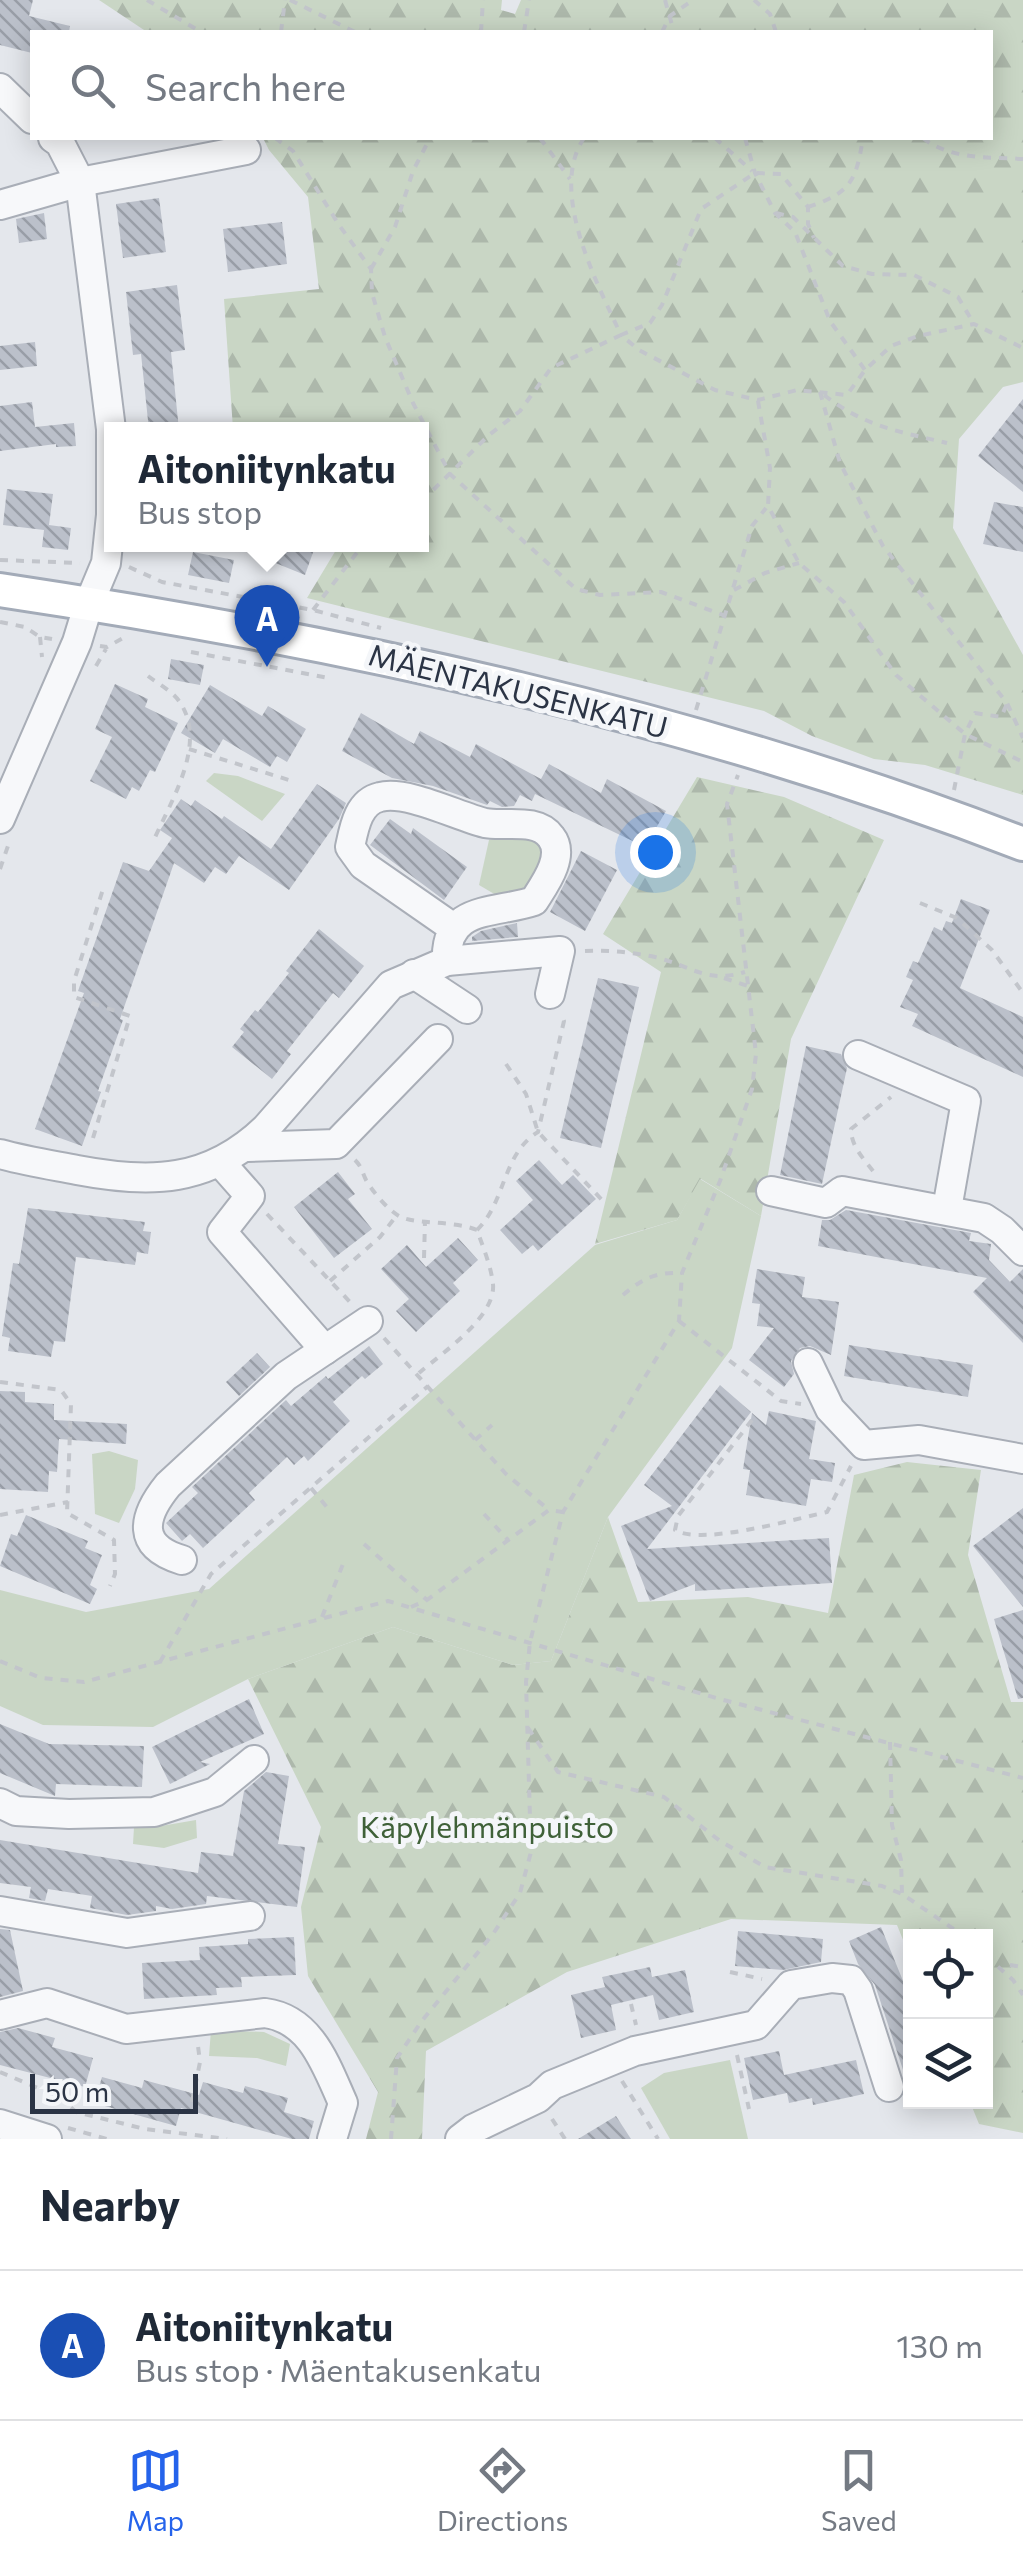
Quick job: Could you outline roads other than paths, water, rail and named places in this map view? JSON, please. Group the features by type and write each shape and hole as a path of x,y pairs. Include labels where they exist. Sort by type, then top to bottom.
{"main road":[{"name":"MÄENTAKUSENKATU","path":"0,590 211,624 442,670 814,768 1023,844"}],"street":[{"path":"0,88 30,117"},
{"path":"54,140 80,182 110,422"},
{"path":"0,204 80,182 246,150"},
{"path":"0,819 78,642 107,552"},
{"path":"447,961 446,943 462,919 534,901 550,876 556,852 552,837 539,828 488,824 398,796 378,797 364,806 350,847 363,864 455,929"},
{"path":"0,1154 105,1175 149,1180 178,1176 220,1162 247,1147 402,980 447,961 560,951 550,994"},
{"path":"402,980 468,1009"},
{"path":"247,1147 336,1144 438,1039"},
{"path":"858,1055 966,1102 948,1209"},
{"path":"220,1162 250,1196 222,1232 325,1350"},
{"path":"771,1191 826,1204 842,1191 948,1209 984,1218 1023,1251"},
{"path":"182,1560 161,1553 150,1540 148,1514 154,1502 286,1376 368,1321"},
{"path":"808,1363 830,1408 864,1445 918,1440 1023,1459"},
{"path":"0,1803 16,1811 92,1815 154,1812 215,1792 254,1760"},
{"path":"0,1911 126,1934 250,1916"},
{"path":"460,2139 538,2098 552,2085 635,2051 756,2025 791,1985 832,1978 851,1980 858,1990 888,2087"},
{"path":"0,2015 48,2003 126,2029 265,2013 282,2015 314,2044 342,2103 332,2139"},
{"path":"0,2124 48,2139"}],"place":[{"name":"Aitoniitynkatu","path":"267,667"}],"park label":[{"name":"Käpylehmänpuisto","path":"487,1828"}]}
